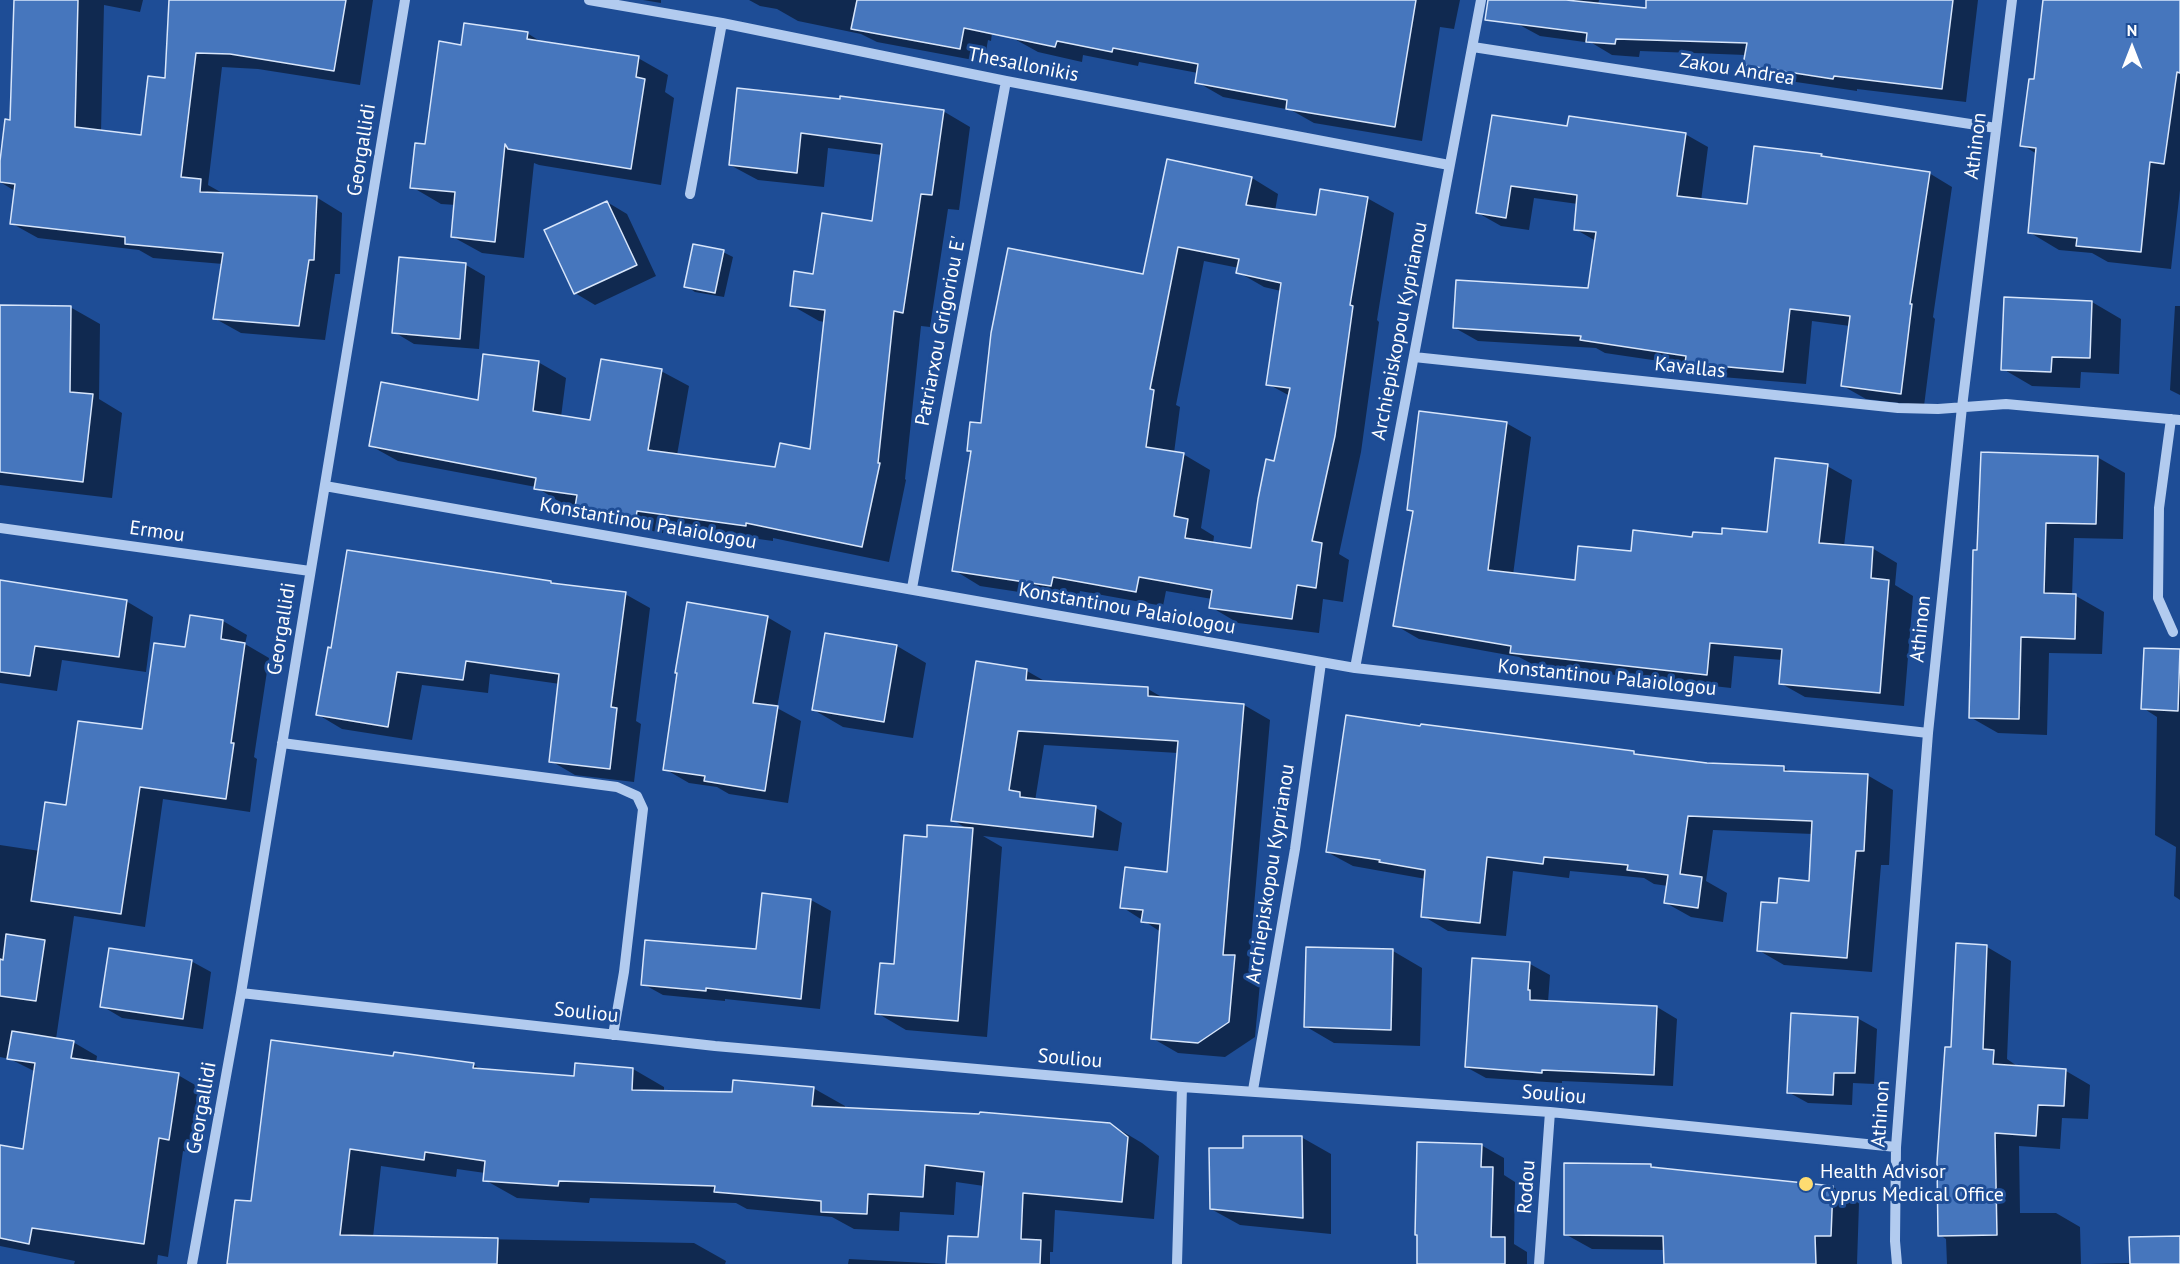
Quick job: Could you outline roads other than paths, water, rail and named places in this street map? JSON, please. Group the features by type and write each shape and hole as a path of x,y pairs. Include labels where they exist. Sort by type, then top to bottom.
{"street":[{"name":"Georgallidi","path":"192,1264 242,993 405,0"},
{"name":"Thesallonikis","path":"590,0 1449,165"},
{"name":"Archiepiskopou Kyprianou","path":"1355,668 1481,0"},
{"name":"Athinon","path":"1897,1264 1895,1241 1896,1147 1928,733 1962,407 2012,0"},
{"path":"690,194 722,24"},
{"name":"Zakou Andrea","path":"1473,47 1996,128"},
{"name":"Patriarxou Grigoriou E'","path":"912,588 1006,81"},
{"name":"Kavallas","path":"1414,357 1898,408 2006,404 2176,420"},
{"path":"2173,632 2158,598 2159,508 2176,420"},
{"name":"Konstantinou Palaiologou","path":"325,486 912,588 1321,663 1928,733"},
{"name":"Ermou","path":"0,528 310,571"},
{"name":"Archiepiskopou Kyprianou","path":"1253,1090 1295,849 1321,663"},
{"path":"282,743 617,787 637,796 643,809 624,972 613,1035"},
{"name":"Souliou","path":"242,993 715,1046 1182,1087 1253,1090 1550,1112 1896,1147"},
{"path":"1177,1264 1182,1087"},
{"name":"Rodou","path":"1539,1264 1550,1112"}],"place":[{"name":"Health Advisor Cyprus Medical Office","path":"1806,1184"}]}
